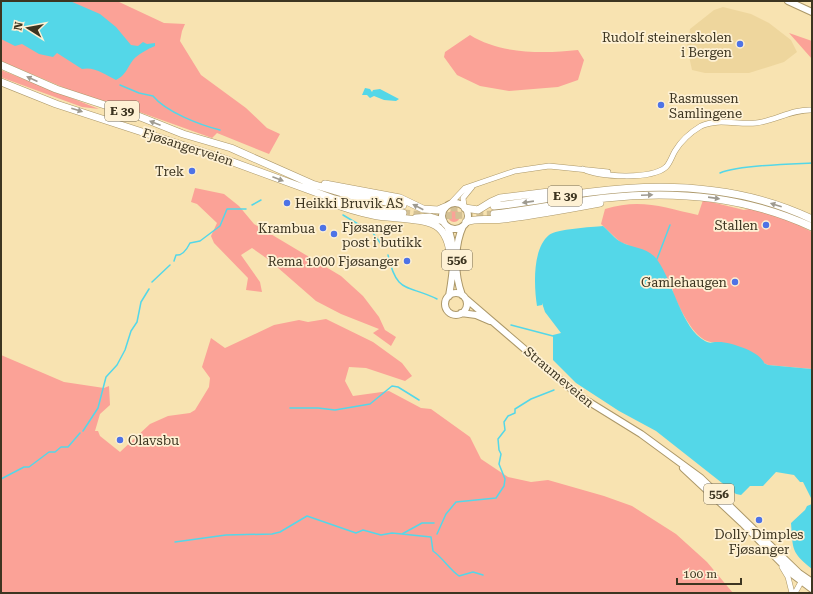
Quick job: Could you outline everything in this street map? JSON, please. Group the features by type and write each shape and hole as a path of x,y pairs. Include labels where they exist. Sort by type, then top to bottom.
{"highway":[{"name":"Fjøsangerveien","path":"1,64 56,89 244,154 301,179"},
{"name":"Fjøsangerveien","path":"1,82 56,104 240,164 304,189 313,196 350,210 403,212"},
{"name":"E 39","path":"301,179 400,198 423,210 438,210 448,205"},
{"name":"E 39","path":"301,179 403,212 439,228 446,237 452,265"},
{"name":"E 39","path":"494,206 636,187"},
{"name":"E 39","path":"464,207 478,210 500,198 557,191 636,187 687,187 726,192 779,206 812,219"},
{"name":"E 39","path":"494,214 619,196 675,195 724,200 762,208 812,227"},
{"name":"E 39","path":"465,224 475,219 495,220 569,209 603,202 619,196"},
{"name":"E 39","path":"403,212 430,217 445,224"}],"main road":[{"path":"788,1 812,12"},
{"path":"445,224 442,215 448,205 462,190 503,174 541,166 583,169 590,173 608,175 644,174 660,171 667,166 677,148 686,138 706,124 718,122 758,123 797,111 812,110"},
{"path":"465,224 468,214 464,207 463,198 474,185"},
{"name":"E 39","path":"448,205 456,203 464,207"},
{"name":"E 39","path":"445,224 455,229 465,224"},
{"name":"556","path":"445,224 452,243 452,278 449,296 445,304 448,311 455,315 461,313 466,305 458,279 457,257 459,238 465,224"},
{"path":"449,296 456,293 464,297"},
{"name":"Straumeveien","path":"464,297 572,391 656,444 701,478 799,572 812,582"},
{"name":"Straumeveien","path":"461,313 476,315 493,322"},
{"name":"Straumeveien","path":"629,427 698,481 801,582 812,589"},
{"path":"777,559 788,577 792,593"},
{"path":"795,593 801,582 799,572"}],"shaded area":[{"path":"1,1 117,1 164,23 185,24 180,41 201,75 246,108 267,128 280,134 269,154 217,133 212,138 131,109 74,92 1,61"},
{"name":"Rudolf steinerskolen i Bergen","path":"723,7 751,14 769,23 791,40 797,52 784,62 749,73 705,73 692,70 687,47 690,29 714,10"},
{"path":"789,33 812,41 812,59"},
{"path":"470,35 495,46 522,51 551,52 578,50 584,60 578,80 558,87 509,91 480,86 457,75 444,57 445,52"},
{"path":"1,70 99,109 82,107 3,78 1,77"},
{"path":"195,188 224,194 239,206 254,224 341,276 363,296 379,317 385,330 396,337 391,346 373,333 379,329 341,314 316,301 269,260 252,248 241,255 260,282 262,292 246,290 248,278 214,243 211,236 217,223 197,204 191,202"},
{"name":"Gamlehaugen","path":"703,200 744,210 753,208 785,218 812,232 812,369 768,365 718,342 710,342 703,339 691,327 674,296 672,288 665,280 628,245 620,242 601,224 605,209 629,204 641,204 698,215"},
{"path":"456,210 459,211 459,221 452,222 449,221 448,214 449,211"},
{"path":"326,319 373,342 402,363 412,376 405,381 366,368 349,367 345,381 353,396 389,391 421,408 431,409 470,437 481,459 508,477 531,482 548,480 604,496 632,506 676,534 707,562 733,593 1,593 1,355 64,382 104,388 109,386 110,405 100,414 95,431 98,431 100,436 120,452 150,424 168,416 190,413 195,410 209,387 210,378 202,367 211,338 225,348 274,325 299,320 308,322"}],"water":[{"path":"1,1 70,1 100,14 116,27 131,45 138,46 143,42 147,44 155,43 155,46 135,58 124,74 116,80 95,70 86,68 82,69 57,53 53,57 39,54 22,44 15,46 1,39"},
{"path":"365,88 370,89 372,92 373,90 380,89 399,99 396,101 384,100 374,96 370,98 367,95 362,95"},
{"path":"603,226 621,242 646,251 654,256 663,270 678,304 690,326 697,335 705,341 710,343 729,343 744,348 757,355 764,363 768,365 812,369 812,500 803,482 800,482 794,475 776,472 763,486 750,486 741,495 736,494 656,431 619,411 576,383 553,360 553,335 561,333 545,312 542,303 542,305 537,306 535,279 537,259 540,249 543,241 553,233"},
{"path":"812,504 812,569 794,550 791,523 805,510 807,506"}],"waterway":[{"path":"120,85 139,93 153,96 166,107 184,117 220,130"},
{"path":"720,173 739,168 778,164 812,163"},
{"path":"252,205 261,200"},
{"path":"174,261 176,255 186,250 190,243 200,241 220,226 227,209 246,209"},
{"path":"343,215 373,233 381,244"},
{"path":"657,259 670,225"},
{"path":"388,255 391,268 395,277 400,283 437,299"},
{"path":"152,282 170,265"},
{"path":"83,431 98,408 106,377 117,365 125,350 131,331 137,322 141,302 149,289"},
{"path":"511,325 553,336"},
{"path":"290,408 318,408 335,410 370,404 392,386 398,387 419,400"},
{"path":"437,534 446,514 456,502 496,498 504,486 505,479 499,464 501,454 498,439 505,430 504,422 508,416 515,413 515,409 531,399 554,390"},
{"path":"1,479 24,467 29,467 49,452 55,452 61,447 68,447 80,433"},
{"path":"175,542 226,535 272,534 280,532 307,516 356,533 363,530 381,535 392,533 431,537 433,551 459,576 473,572 483,575"},
{"path":"402,534 422,523 434,523"}],"tunnel":[{"path":"440,208 470,208"},
{"path":"403,213 439,216 494,214"}],"place":[{"name":"Rudolf steinerskolen i Bergen","path":"740,44"},
{"name":"Rasmussen Samlingene","path":"661,105"},
{"name":"Trek","path":"192,171"},
{"name":"Heikki Bruvik AS","path":"287,203"},
{"name":"Stallen","path":"766,225"},
{"name":"Krambua","path":"323,228"},
{"name":"Fjøsanger post i butikk","path":"334,234"},
{"name":"Rema 1000 Fjøsanger","path":"407,261"},
{"name":"Gamlehaugen","path":"735,282"},
{"name":"Olavsbu","path":"120,440"},
{"name":"Dolly Dimples Fjøsanger","path":"759,520"}]}
